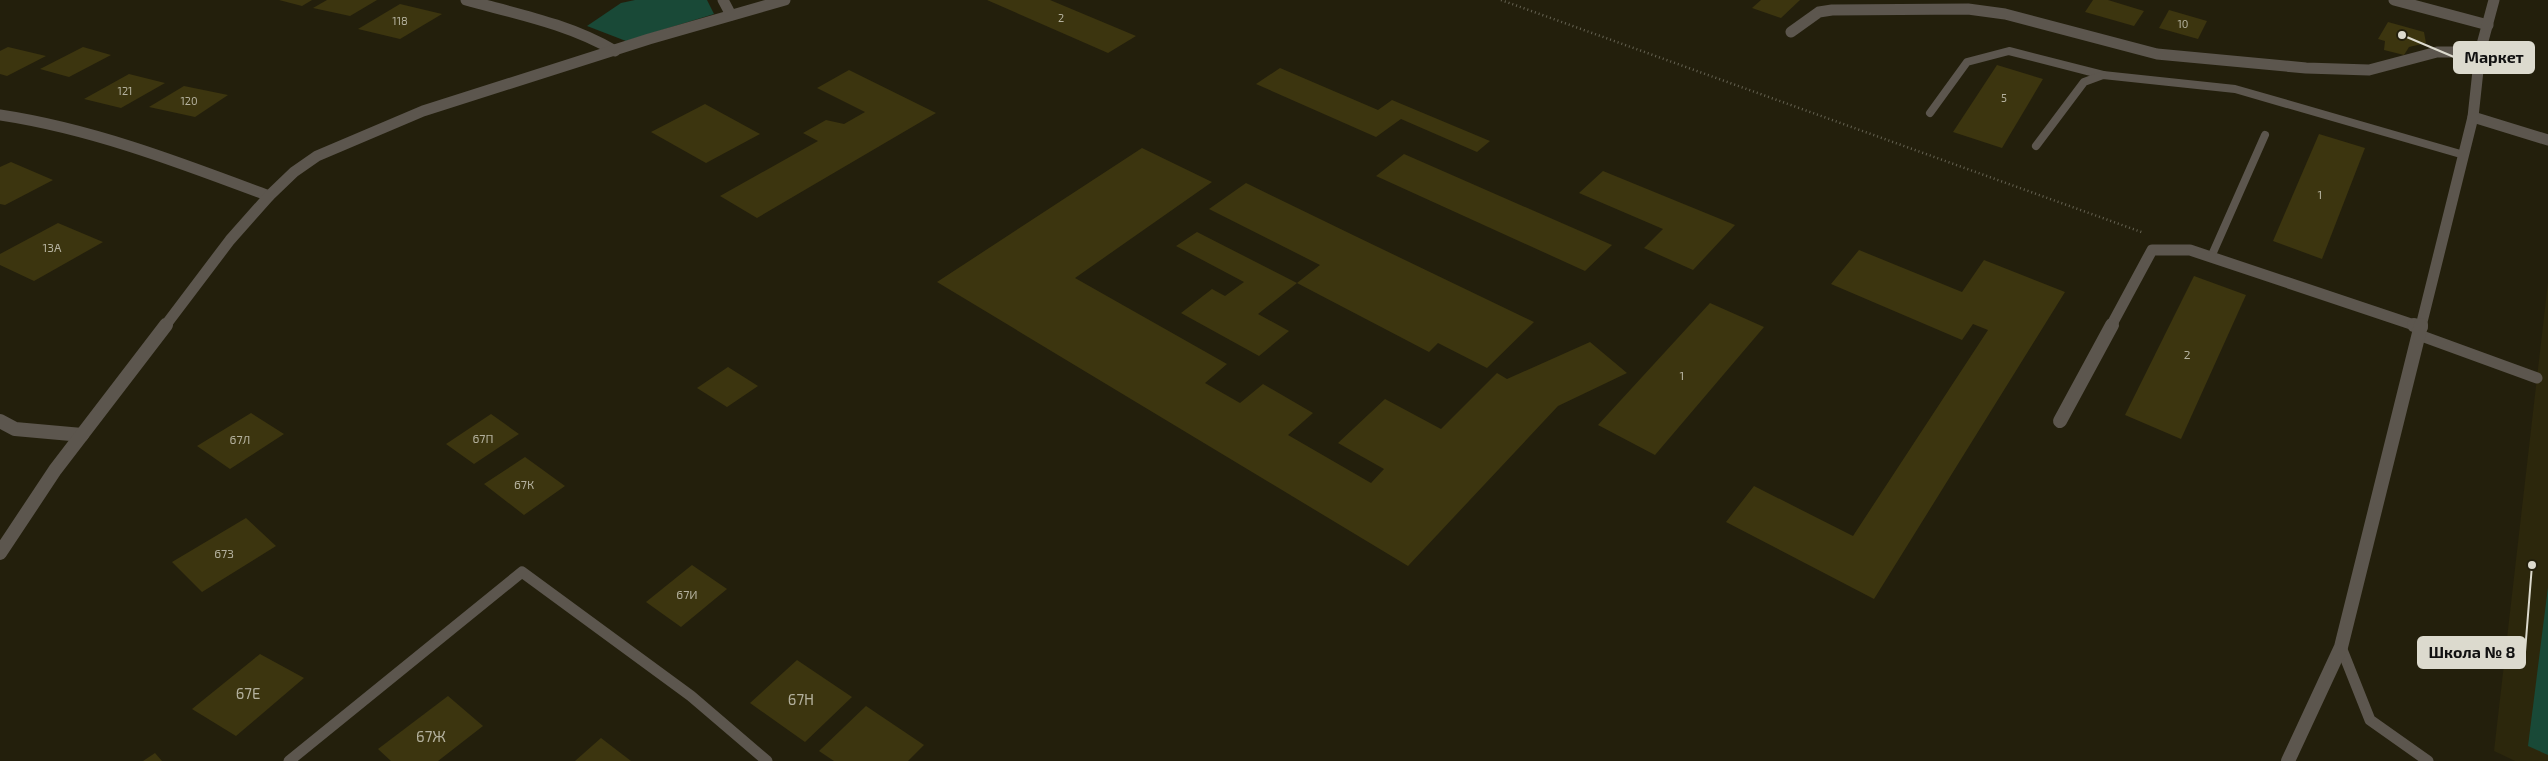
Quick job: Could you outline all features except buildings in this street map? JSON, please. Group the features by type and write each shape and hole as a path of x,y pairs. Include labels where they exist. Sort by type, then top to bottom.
{"street":[{"path":"466,0 572,30 600,41 616,51"},
{"path":"723,0 731,15"},
{"path":"0,553 55,470 230,240 269,196 294,172 317,156 369,132 452,102 785,0"},
{"path":"2394,0 2488,24"},
{"path":"2288,761 2341,647 2473,117 2480,52 2494,0"},
{"path":"1791,32 1819,12 1832,10 1905,12 1968,10 2005,14 2157,54 2306,68 2356,71 2437,52 2480,52"},
{"path":"0,115 40,121 160,155 269,196"},
{"path":"2473,117 2548,140"},
{"path":"2060,421 2152,250 2190,250 2420,331"},
{"path":"0,421 15,429 82,435"}],"lane":[{"path":"1930,113 1967,62 2009,51 2103,75 2235,89 2464,155"},
{"path":"2036,146 2084,82 2103,75"},
{"path":"2211,257 2265,135"},
{"path":"2420,331 2537,378"},
{"path":"289,761 522,572 692,696 767,761"},
{"path":"2341,647 2370,720 2428,761"}],"path":[{"path":"1501,0 2153,236"}],"shaded area":[{"path":"2548,282 2548,761 2515,761 2494,751"}],"green space":[{"path":"635,0 707,0 714,14 626,41 587,26 621,3"},
{"path":"2548,587 2548,755 2528,746"}],"place":[{"name":"Маркет","path":"2402,35"},
{"name":"Школа № 8","path":"2532,565"}]}
